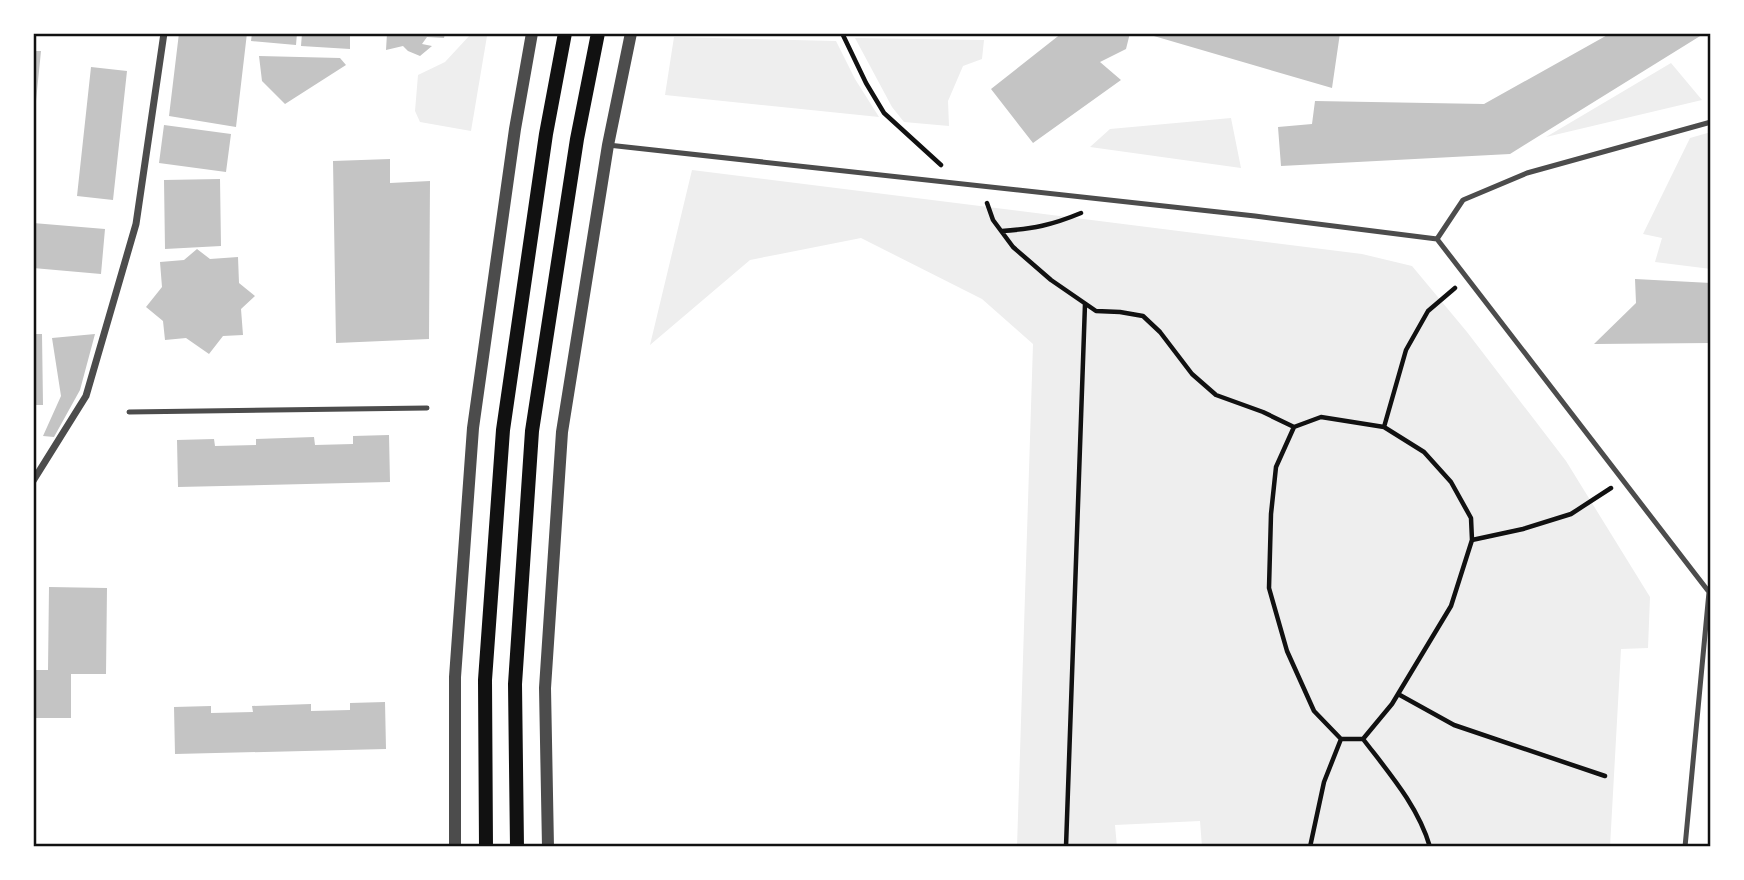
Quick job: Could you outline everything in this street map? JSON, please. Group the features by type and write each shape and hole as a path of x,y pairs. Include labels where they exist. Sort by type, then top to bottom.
{"main road":[{"path":"486,847 485,680 503,430 546,134 565,33"},
{"path":"517,847 515,684 532,431 577,139 598,33"}],"street":[{"path":"33,481 86,396 136,224 164,33"},
{"path":"455,847 455,677 473,428 515,129 532,33"},
{"path":"548,847 545,688 562,432 608,145 631,33"}],"lane":[{"path":"1437,239 1463,200 1527,173 1711,122"},
{"path":"608,145 1089,197 1437,239 1709,592 1685,847"},
{"path":"129,412 427,408"}],"path":[{"path":"842,33 884,113 961,183"},
{"path":"982,185 993,220 1013,247 1051,280 1096,311 1143,316 1160,332 1192,374 1216,395 1263,412 1294,427"},
{"path":"1001,231 1036,229 1055,224 1086,210 1089,197"},
{"path":"1384,427 1393,390 1411,340 1428,311 1467,277"},
{"path":"1066,847 1085,303"},
{"path":"1321,417 1384,427 1424,452 1451,482 1471,518 1472,540 1451,606 1398,694 1363,739 1341,739 1314,711 1287,651 1269,588 1270,514 1276,467 1294,427 1321,417"},
{"path":"1472,540 1523,529 1571,513 1623,480"},
{"path":"1398,694 1454,725 1605,776"},
{"path":"1310,847 1324,782 1341,739"},
{"path":"1363,739 1414,808 1424,825 1430,847"}],"shaded area":[{"path":"470,35 487,36 471,131 420,122 415,111 418,75 445,62"},
{"path":"674,37 836,41 855,79 879,117 665,95"},
{"path":"855,38 984,40 982,59 963,66 948,101 949,126 904,122 892,107"},
{"path":"1671,63 1702,100 1546,137"},
{"path":"1231,118 1241,168 1090,147 1110,129"},
{"path":"1711,132 1711,269 1655,262 1662,238 1643,234 1690,138"},
{"path":"692,170 1362,254 1412,266 1467,332 1566,461 1650,597 1648,648 1621,649 1610,847 1202,847 1200,821 1115,825 1117,847 1017,847 1033,344 982,299 861,238 750,260 650,345"}],"building":[{"path":"179,33 247,33 236,127 169,116"},
{"path":"252,33 297,33 296,45 251,41"},
{"path":"302,33 350,33 350,49 301,46"},
{"path":"387,33 445,33 444,38 427,37 422,44 432,46 420,56 403,46 386,50"},
{"path":"1062,33 1130,33 1126,49 1100,62 1121,80 1033,143 991,89"},
{"path":"1340,33 1332,88 1147,34"},
{"path":"1611,33 1705,33 1510,154 1281,166 1278,127 1312,124 1315,101 1484,104"},
{"path":"33,51 41,51 35,111 33,111"},
{"path":"259,56 340,58 346,65 285,104 262,81"},
{"path":"91,67 127,71 113,200 77,196"},
{"path":"164,125 231,134 226,172 159,163"},
{"path":"390,159 390,183 430,181 429,339 336,343 333,161"},
{"path":"220,179 221,246 165,249 164,180"},
{"path":"33,223 105,229 101,274 33,268"},
{"path":"197,249 210,259 238,257 239,283 255,296 241,309 243,335 223,336 209,354 186,338 165,340 163,321 146,307 162,287 160,262 184,260"},
{"path":"1635,279 1711,283 1711,343 1594,344 1636,303"},
{"path":"33,334 42,334 43,405 33,405"},
{"path":"95,334 80,390 54,437 43,436 61,396 52,338"},
{"path":"389,435 390,482 178,487 177,440 214,439 215,446 256,445 256,439 314,437 315,445 353,444 353,436"},
{"path":"49,587 107,588 106,674 71,674 71,718 33,718 33,670 48,670"},
{"path":"385,702 386,749 175,754 174,707 211,706 211,713 253,712 252,706 311,704 311,711 350,710 350,703"}]}
